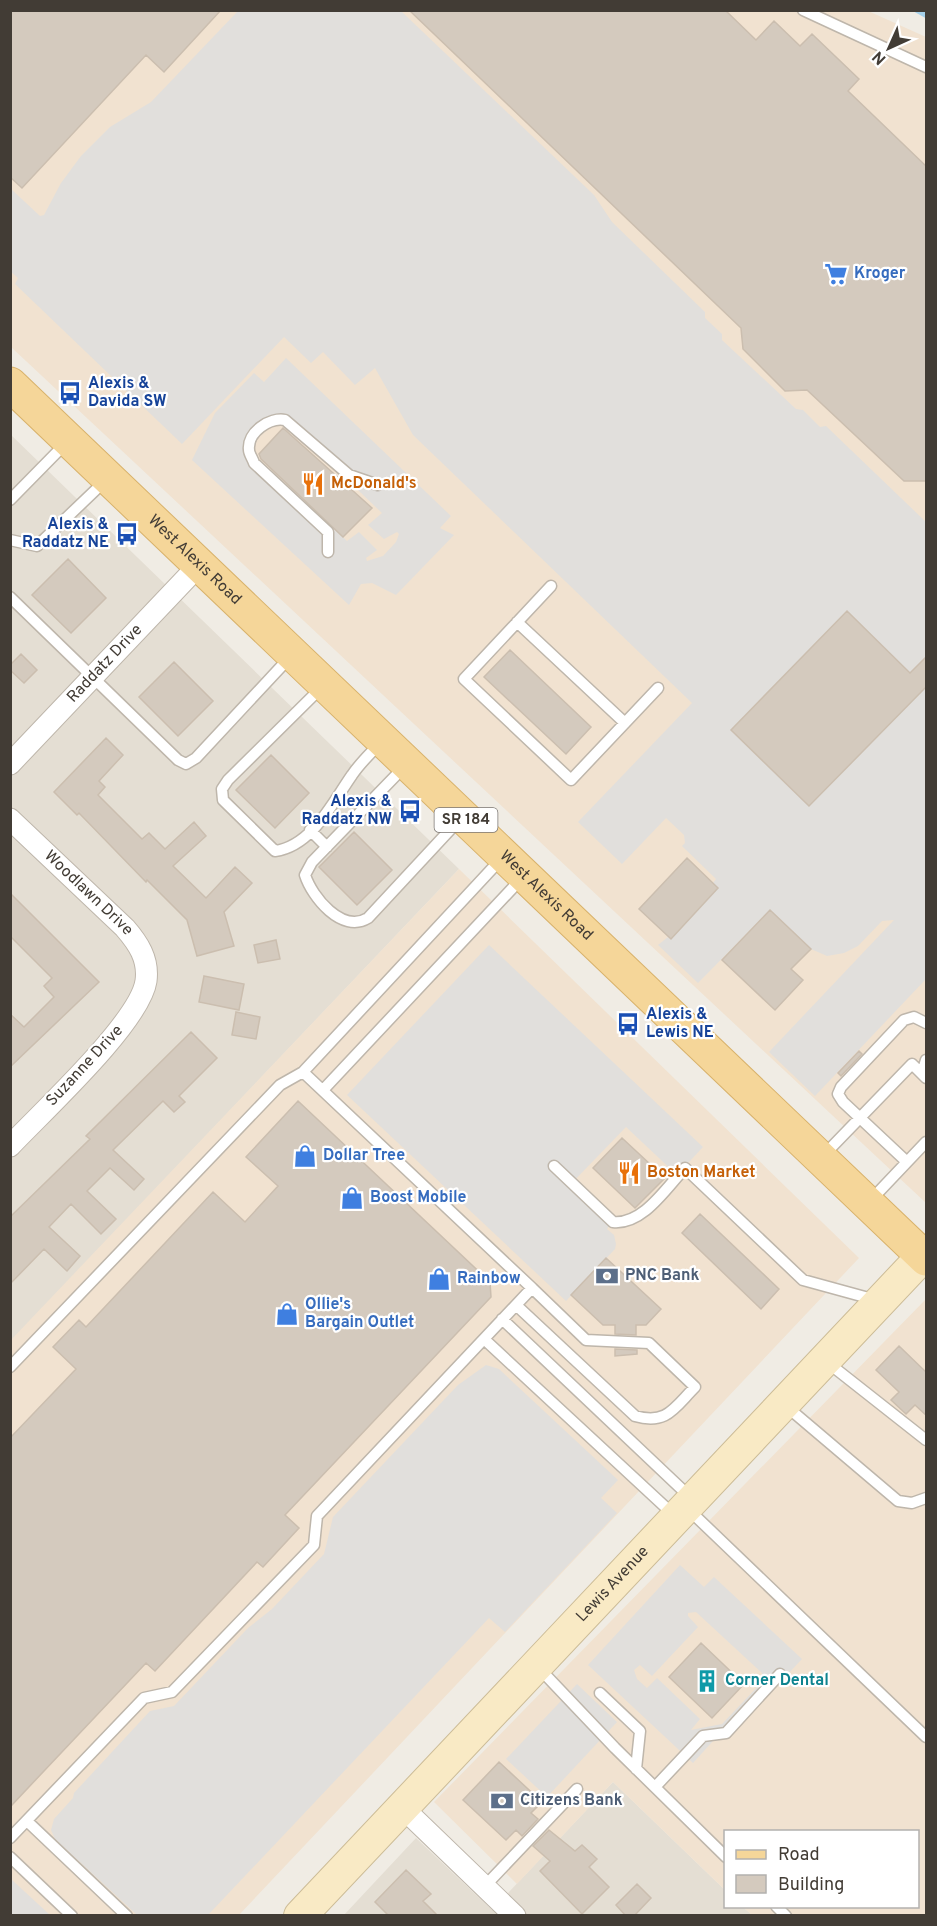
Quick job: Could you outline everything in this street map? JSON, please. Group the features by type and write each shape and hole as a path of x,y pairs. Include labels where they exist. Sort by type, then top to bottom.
{"main road":[{"name":"West Alexis Road","path":"12,388 69,439 324,685 925,1256"},
{"name":"Lewis Avenue","path":"300,1916 824,1360 925,1256"}],"street":[{"name":"Raddatz Drive","path":"10,764 199,565"},
{"name":"Woodlawn Drive","path":"10,819 125,927 140,946 146,979"},
{"name":"Suzanne Drive","path":"10,1146 124,1025 141,1000 146,979"},
{"path":"402,1807 515,1916"}],"lane":[{"path":"803,10 927,67"},
{"path":"328,552 328,532 254,463 249,450 250,440 268,422 276,418 285,420 349,474 378,485"},
{"path":"10,500 69,439"},
{"path":"10,540 37,546 108,478"},
{"path":"551,586 464,679 571,780 658,688"},
{"path":"10,597 178,760 186,764 196,758 292,654"},
{"path":"517,622 625,723"},
{"path":"324,685 228,780 222,789 223,800 275,851 286,850 332,808 353,774 382,740"},
{"path":"407,763 312,862 305,875 310,891 334,914 349,923 361,923 462,816"},
{"path":"310,830 327,847"},
{"path":"10,1367 280,1085 303,1072 514,866"},
{"path":"323,1090 514,866"},
{"path":"908,1162 843,1102 838,1094 841,1087 904,1020 914,1017 927,1023"},
{"path":"924,1075 927,1060"},
{"path":"821,1159 912,1064 924,1075"},
{"path":"303,1072 586,1340 649,1343 695,1387 666,1417 651,1420 635,1416 516,1305"},
{"path":"867,1203 927,1142"},
{"path":"554,1166 613,1222 625,1223 636,1219 685,1168 803,1280 880,1301"},
{"path":"10,1838 144,1698 172,1692 314,1545 317,1516 532,1288"},
{"path":"502,1319 685,1508 927,1737"},
{"path":"484,1339 685,1508"},
{"path":"824,1360 927,1440"},
{"path":"783,1404 898,1501 912,1503 927,1498"},
{"path":"536,1666 724,1855"},
{"path":"655,1787 703,1736 726,1733 780,1674"},
{"path":"600,1693 640,1731 636,1769"},
{"path":"485,1886 577,1789"},
{"path":"27,1821 128,1916"},
{"path":"10,1857 72,1916"}],"shaded area":[{"path":"866,10 926,37 926,1203 11,347 10,11"},
{"path":"238,11 401,11 594,195 612,222 705,312 705,318 722,334 722,340 796,409 803,410 820,427 826,426 926,522 926,979 815,1096 769,1052 894,920 882,921 858,946 844,953 827,956 811,949 770,910 698,983 658,945 668,937 671,939 718,888 713,883 716,879 682,846 685,843 684,835 666,818 622,864 578,822 692,703 413,435 375,368 355,385 323,352 311,363 284,337 182,444 15,284 18,278 10,271 10,188 40,216 44,215 61,183 81,156 110,127 151,102"},
{"path":"286,358 451,516 440,528 454,535 396,595 372,583 361,584 349,605 192,460 215,413 254,373 264,382","holes":["279,414 293,419 321,445 338,471 382,513 368,525 384,539 397,532 399,534 396,542 383,556 367,561 366,558 377,550 359,532 347,541 324,519 320,523 246,455 251,430 262,419"]},
{"path":"10,434 459,869 11,1341 10,1341"},
{"path":"459,869 859,1258 239,1915 11,1915 10,1341"},
{"path":"489,945 703,1147 677,1175 626,1127 568,1187 609,1226 607,1229 614,1235 616,1244 615,1249 566,1301 347,1095"},
{"path":"926,1299 926,1915 752,1915 744,1908 919,1908 919,1830 724,1830 724,1889 613,1782 517,1884 434,1802"},
{"path":"486,1365 499,1369 618,1480 601,1498 617,1513 505,1632 489,1618 208,1915 137,1915 55,1839 51,1830 54,1819 73,1798 74,1793 150,1711 174,1706 248,1628 272,1609 324,1554 333,1517 458,1385"},
{"path":"680,1565 704,1587 714,1577 802,1659 727,1739 713,1741 693,1763 588,1665","holes":["696,1612 762,1673 762,1682 722,1724 691,1730 700,1719 657,1678 647,1688 637,1679 634,1670 640,1665 652,1676 698,1627 688,1616 688,1613"]},
{"path":"577,1684 617,1722 547,1797 506,1759"},
{"path":"613,1782 724,1889 724,1908 744,1908 752,1915 343,1916 416,1838 492,1910"},
{"path":"11,1879 50,1915 11,1915"}],"building":[{"path":"10,10 221,10 164,72 146,55 22,188 10,177"},
{"path":"409,10 725,10 756,40 774,21 800,46 812,34 859,79 848,91 927,167 927,481 904,481 807,390 785,391 743,349 741,328"},
{"name":"McDonald's","path":"283,428 372,508 343,537 261,459 259,454"},
{"path":"68,559 106,598 71,633 32,595"},
{"path":"847,611 910,673 927,656 927,686 809,806 731,730"},
{"path":"510,650 591,727 566,754 484,677"},
{"path":"21,654 37,670 24,683 10,670 10,665"},
{"path":"174,662 213,701 178,736 139,697"},
{"path":"106,738 123,755 99,781 105,787 98,795 142,839 149,833 165,849 194,822 206,836 173,866 206,898 235,867 252,883 224,912 234,946 197,956 187,920 147,880 146,882 79,813 77,815 54,792"},
{"path":"271,755 309,793 275,828 236,790"},
{"path":"354,832 392,870 357,905 319,867"},
{"path":"687,858 718,888 671,939 639,909"},
{"path":"10,893 99,982 10,1067 10,1014 24,1027 54,997 44,986 52,978 10,936"},
{"path":"770,910 811,949 791,969 803,980 775,1010 722,960"},
{"path":"276,940 280,959 258,963 254,945"},
{"path":"204,976 244,984 239,1010 199,1002"},
{"path":"236,1012 260,1017 256,1039 232,1035"},
{"path":"191,1032 217,1058 179,1096 185,1102 174,1112 163,1101 113,1150 144,1179 134,1190 110,1168 87,1191 116,1219 101,1234 71,1204 49,1227 80,1256 67,1271 44,1249 10,1284 10,1217 90,1139 86,1136"},
{"path":"859,1051 862,1054 841,1076 838,1073"},
{"path":"298,1101 490,1282 491,1297 285,1515 299,1528 263,1567 257,1562 155,1671 146,1663 10,1807 10,1438 76,1369 53,1347 79,1320 86,1327 213,1192 245,1222 278,1186 246,1157"},
{"name":"Boston Market","path":"622,1138 665,1178 635,1208 593,1168"},
{"path":"700,1214 779,1289 761,1309 682,1233"},
{"name":"PNC Bank","path":"606,1258 661,1309 646,1325 636,1325 636,1335 615,1334 615,1325 603,1325 571,1295"},
{"path":"899,1346 927,1373 927,1416 915,1405 906,1414 891,1400 899,1392 876,1370"},
{"path":"615,1349 637,1350 637,1354 615,1356"},
{"name":"Corner Dental","path":"701,1643 744,1684 712,1718 669,1677"},
{"name":"Citizens Bank","path":"499,1762 542,1802 531,1813 538,1819 522,1836 516,1830 506,1840 463,1800"},
{"path":"549,1830 575,1851 582,1845 597,1859 589,1867 609,1887 582,1914 540,1871 550,1861 533,1846"},
{"path":"406,1870 431,1894 423,1901 438,1916 389,1916 375,1902"},
{"path":"637,1884 651,1898 634,1916 626,1916 616,1905"}],"waterway":[{"path":"917,10 926,15"}],"place":[{"name":"Kroger","path":"836,274"},
{"name":"Alexis & Davida SW","path":"70,393"},
{"name":"McDonald's","path":"313,484"},
{"name":"Alexis & Raddatz NE","path":"127,534"},
{"name":"Alexis & Raddatz NW","path":"410,811"},
{"name":"Alexis & Lewis NE","path":"628,1024"},
{"name":"Dollar Tree","path":"305,1156"},
{"name":"Boston Market","path":"629,1173"},
{"name":"Boost Mobile","path":"352,1198"},
{"name":"PNC Bank","path":"607,1276"},
{"name":"Rainbow","path":"439,1279"},
{"name":"Ollie's Bargain Outlet","path":"287,1314"},
{"name":"Corner Dental","path":"707,1681"},
{"name":"Citizens Bank","path":"502,1801"}]}
